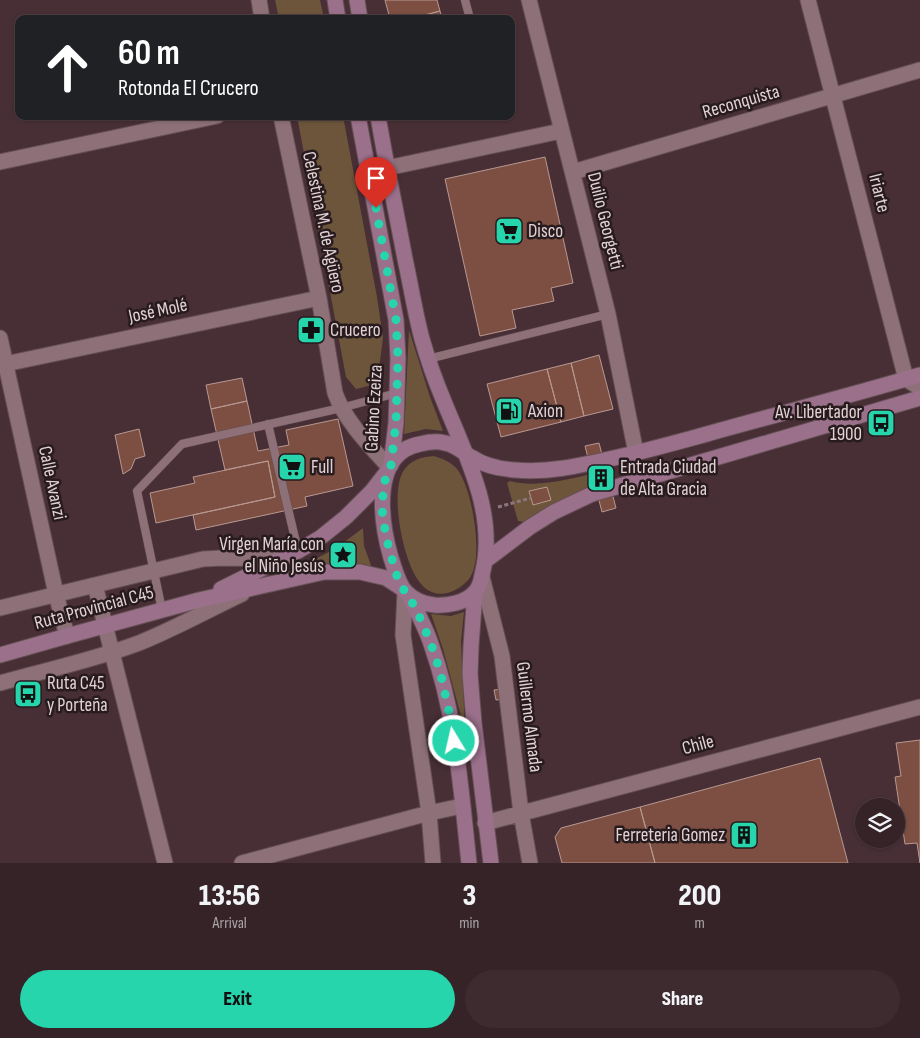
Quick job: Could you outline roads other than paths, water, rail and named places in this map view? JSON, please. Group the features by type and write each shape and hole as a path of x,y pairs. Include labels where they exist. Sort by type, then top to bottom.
{"main road":[{"path":"335,0 337,15"},
{"path":"357,0 359,15"},
{"name":"Gabino Ezeiza","path":"359,120 396,320 398,358 396,422 390,467"},
{"path":"379,120 420,330 442,398 476,482 483,512 485,561 482,577 476,592 470,646 470,674 491,863"},
{"path":"468,863 452,725 440,671 425,629 397,576 383,520 383,488 390,467 396,458 406,448 420,444 444,442 480,462 494,467 533,471 580,466 636,453 913,377"},
{"path":"485,561 554,512 592,494 920,398"},
{"name":"Ruta Provincial C45","path":"199,600 298,551 320,538 346,517 372,491 390,467"},
{"name":"Ruta Provincial C45","path":"0,655 199,600 324,572 360,572 386,578 405,592"},
{"path":"405,592 418,602 442,606 461,601 476,592"}],"street":[{"path":"259,0 261,15"},
{"name":"Duilio Georgetti","path":"529,0 608,314 636,453"},
{"name":"Iriarte","path":"808,0 833,96 913,377"},
{"name":"Reconquista","path":"573,172 920,70"},
{"path":"0,162 199,120"},
{"name":"Celestina M. de Agüero","path":"282,120 319,298 336,393 341,408 370,446 390,467"},
{"path":"387,168 562,131"},
{"name":"José Molé","path":"5,364 319,298"},
{"name":"Calle Avanzi","path":"0,338 56,594 67,636"},
{"path":"913,377 920,388"},
{"path":"0,608 203,559 281,559"},
{"name":"Guillermo Almada","path":"482,577 502,656 521,813 530,863"},
{"path":"95,585 165,863"},
{"path":"0,683 112,652 162,634 257,587"},
{"path":"405,592 403,635 429,813 433,863"},
{"name":"Chile","path":"486,823 920,707"},
{"path":"242,863 429,813 462,806"}],"lane":[{"path":"465,0 469,15"},
{"path":"428,359 608,314"},
{"path":"162,610 137,492 182,444 341,408 397,393"},
{"path":"268,424 298,551"}],"place":[{"name":"Disco","path":"509,231"},
{"name":"Crucero","path":"311,330"},
{"name":"Axion","path":"509,411"},
{"name":"Av. Libertador 1900","path":"881,423"},
{"name":"Full","path":"292,467"},
{"name":"Entrada Ciudad de Alta Gracia","path":"601,478"},
{"name":"Virgen María con el Niño Jesús","path":"343,555"},
{"name":"Ruta C45 y Porteña","path":"28,694"},
{"name":"Ferreteria Gomez","path":"744,835"}]}
